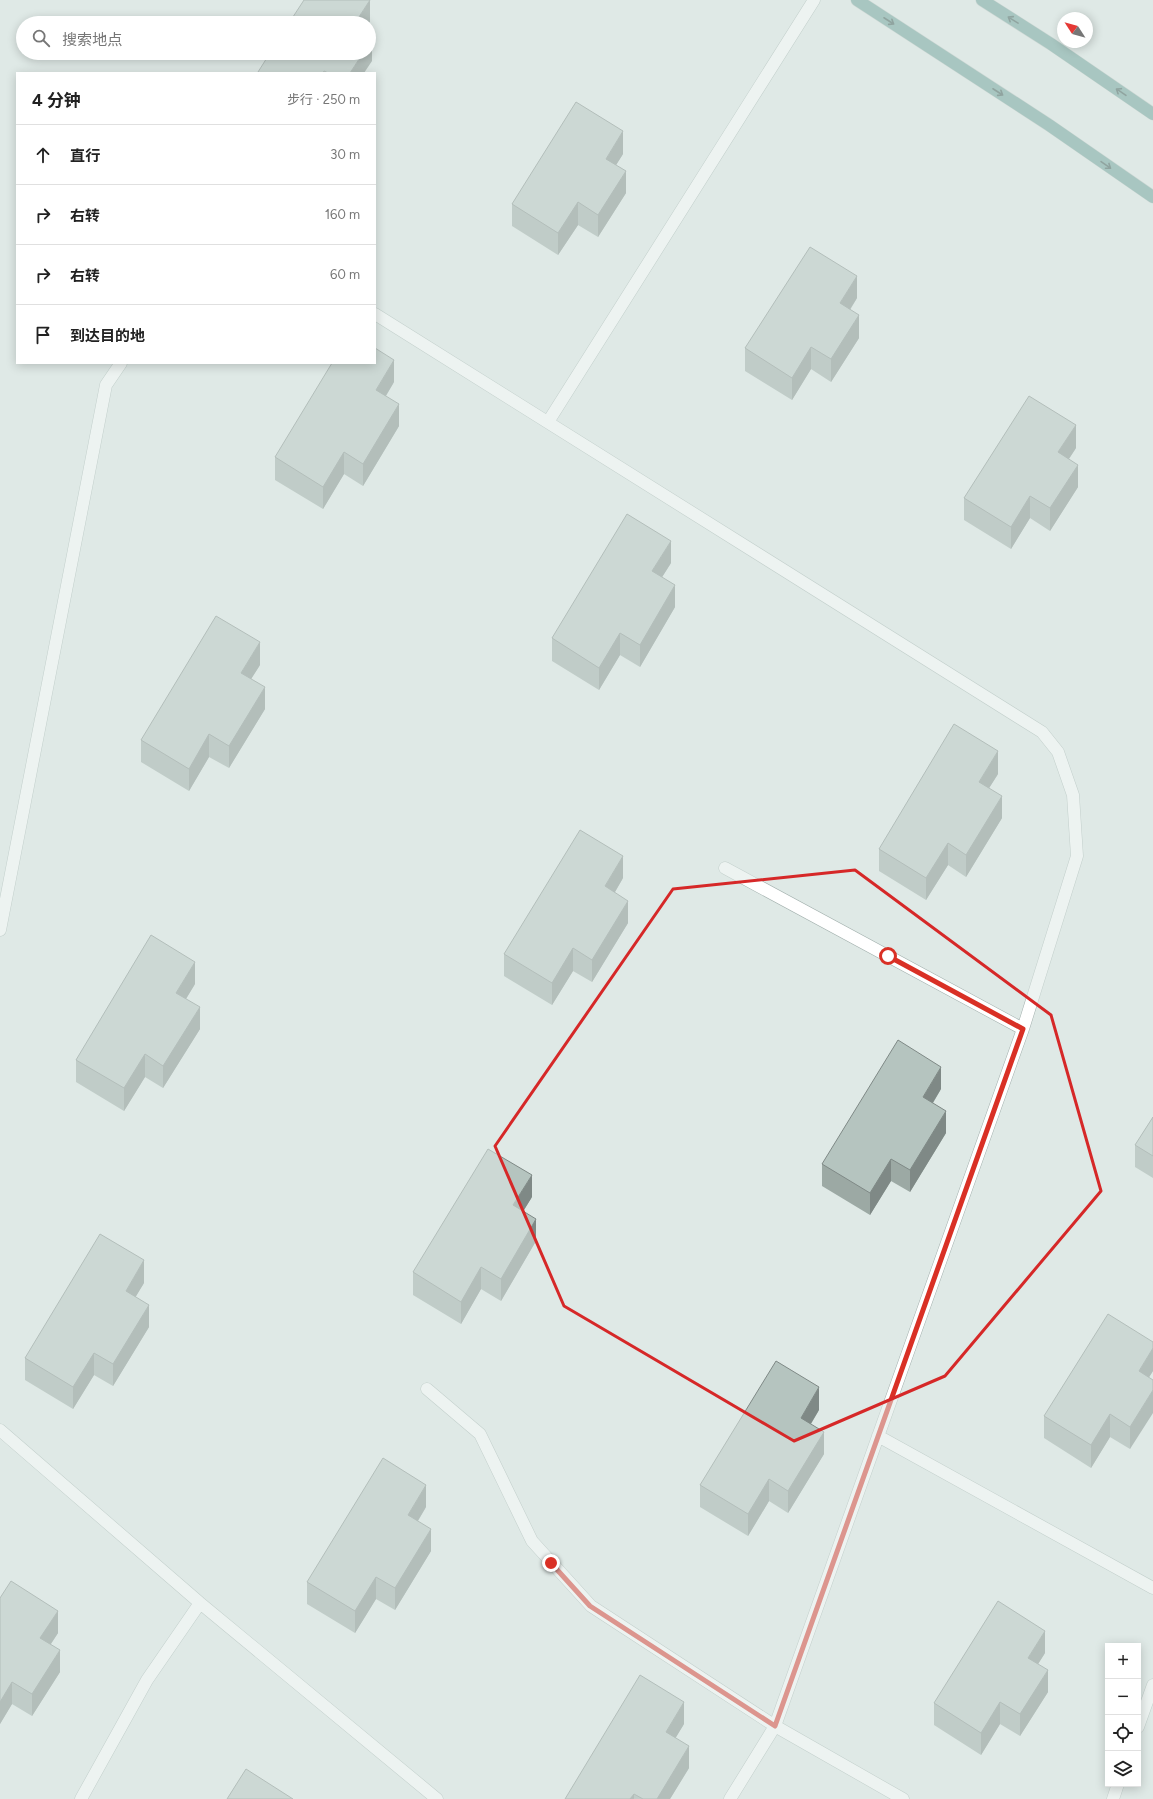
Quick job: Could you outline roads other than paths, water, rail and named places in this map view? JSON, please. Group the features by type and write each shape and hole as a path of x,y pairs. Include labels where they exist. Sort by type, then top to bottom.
{"main road":[{"path":"857,0 1049,125 1153,197"},
{"path":"982,0 1051,44 1153,114"}],"street":[{"path":"548,422 814,0"},
{"path":"376,315 1042,732 1058,752 1073,795 1077,856 1023,1029 775,1726 730,1799"},
{"path":"0,930 106,385 120,364"},
{"path":"726,868 1023,1029"},
{"path":"427,1389 480,1434 532,1541 590,1606 775,1726 903,1799"},
{"path":"0,1430 200,1603 437,1799"},
{"path":"878,1436 1153,1588"},
{"path":"81,1799 147,1680 200,1603"},
{"path":"1141,1719 1153,1685"},
{"path":"1113,1799 1117,1787"}]}
